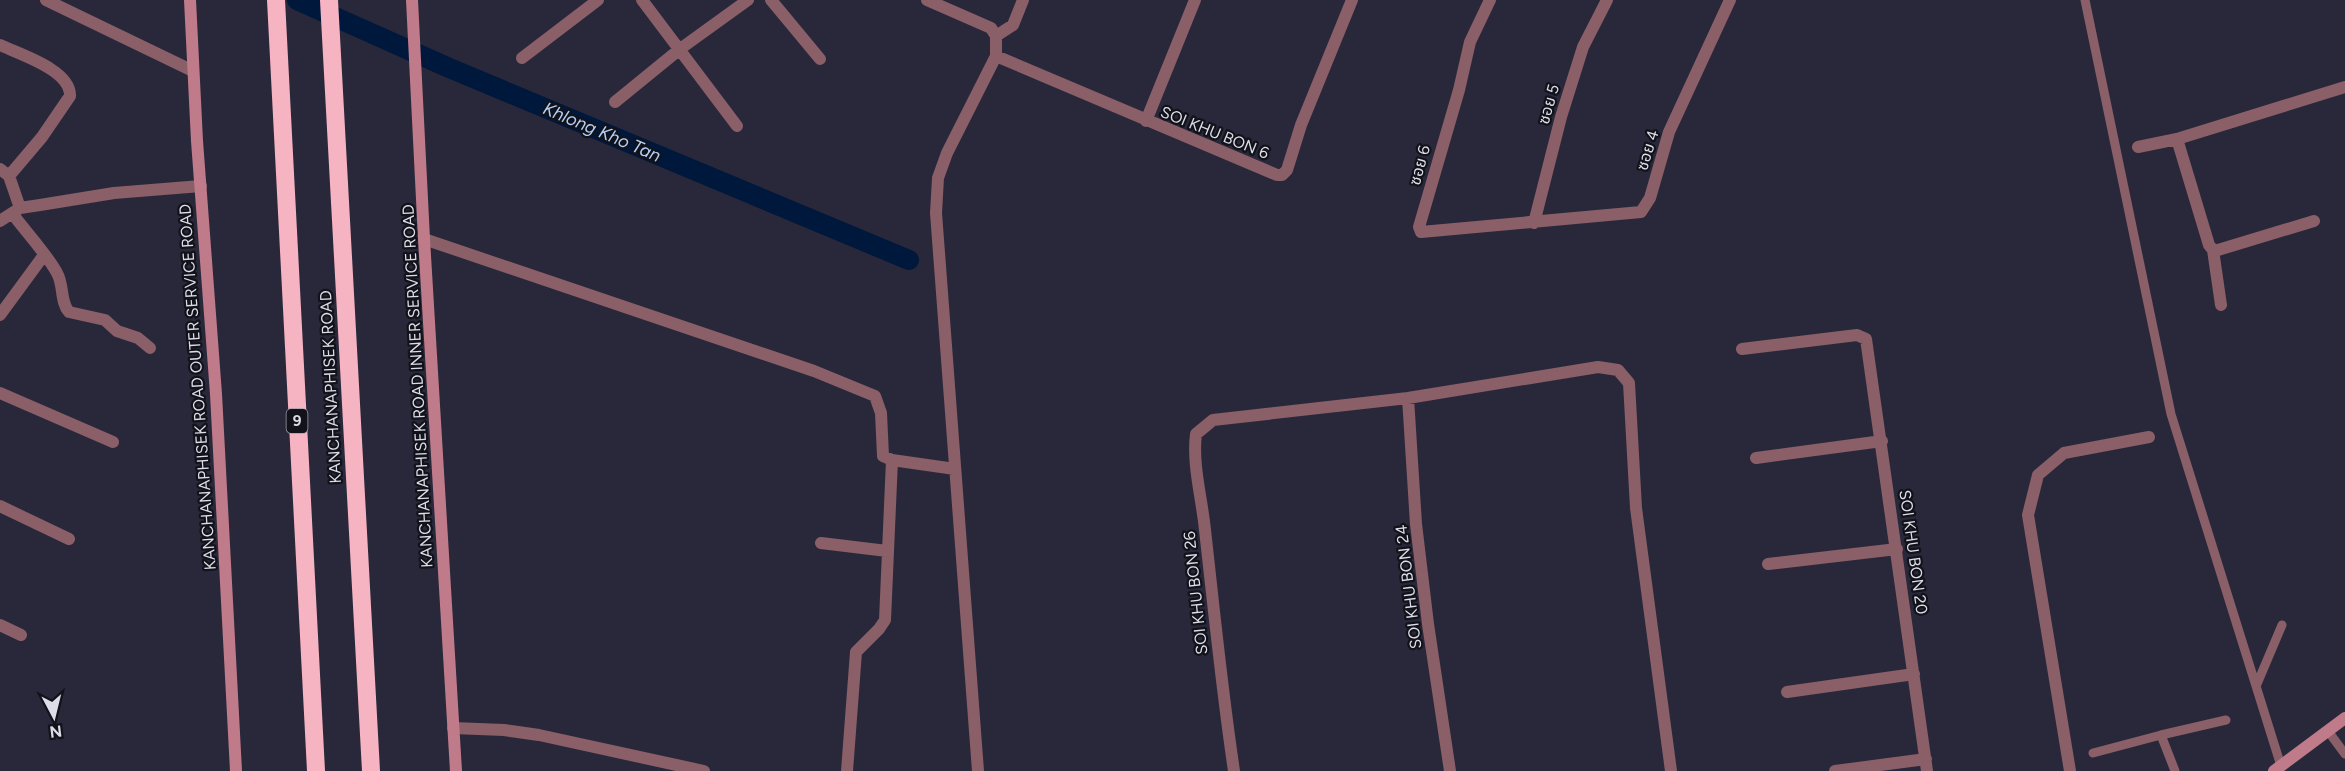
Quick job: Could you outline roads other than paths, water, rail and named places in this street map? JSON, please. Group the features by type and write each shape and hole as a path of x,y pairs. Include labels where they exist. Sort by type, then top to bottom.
{"highway":[{"name":"9","path":"276,0 316,771"},
{"name":"KANCHANAPHISEK ROAD","path":"329,0 371,771"}],"main road":[{"name":"KANCHANAPHISEK ROAD OUTER SERVICE ROAD","path":"190,0 216,394 236,771"},
{"name":"KANCHANAPHISEK ROAD INNER SERVICE ROAD","path":"412,0 456,771"},
{"path":"2278,768 2345,718"}],"street":[{"path":"46,0 193,71"},
{"path":"522,58 598,0"},
{"path":"642,0 737,126"},
{"path":"615,102 680,49 748,0"},
{"path":"771,0 820,59"},
{"path":"927,0 992,28 996,36 996,56 947,153 938,178 938,251 978,771"},
{"path":"996,36 1013,24 1023,0"},
{"path":"1146,121 1195,0"},
{"name":"SOI KHU BON 6","path":"996,56 1146,121 1277,175 1282,175 1287,170 1301,125 1352,0"},
{"name":"ซอย 6","path":"1490,0 1470,42 1459,90 1419,226 1421,232 1425,233 1534,223"},
{"name":"ซอย 5","path":"1534,223 1561,117 1583,47 1607,0"},
{"name":"ซอย 4","path":"1534,223 1641,212 1650,198 1669,132 1730,0"},
{"path":"0,45 56,71 65,79 70,92 70,96 42,136 5,172 16,211 57,272 62,285 65,308 69,312 105,320 117,331 138,338 150,348"},
{"path":"2138,147 2177,139 2345,87"},
{"path":"2177,139 2209,245 2213,250 2221,305"},
{"path":"0,221 16,211 114,193 201,186"},
{"path":"2213,250 2314,221"},
{"path":"424,239 814,371 875,396 881,412 883,456 892,460 955,469"},
{"path":"0,315 15,291 44,255"},
{"name":"SOI KHU BON 20","path":"1742,349 1857,335 1866,339 1926,765"},
{"path":"1408,398 1598,367 1618,370 1629,383 1636,508 1671,771"},
{"path":"0,393 113,442"},
{"name":"SOI KHU BON 26","path":"1234,771 1223,700 1201,491 1194,449 1196,434 1213,420 1408,398"},
{"name":"SOI KHU BON 24","path":"1408,398 1416,524 1450,771"},
{"path":"2070,771 2028,514 2038,475 2064,453 2149,437"},
{"path":"1756,458 1882,441"},
{"path":"847,771 856,652 885,620 892,460"},
{"path":"0,506 69,538"},
{"path":"822,543 887,550"},
{"path":"1768,564 1897,549"},
{"path":"0,625 21,635"},
{"path":"1787,692 1914,674"},
{"path":"453,728 504,730 539,735 704,771"},
{"path":"1835,771 1926,765"}],"lane":[{"path":"2085,0 2171,414 2257,684 2278,768"},
{"path":"2257,684 2282,625"},
{"path":"2093,753 2226,720"},
{"path":"2328,731 2345,754"},
{"path":"2161,735 2175,771"}],"waterway":[{"name":"Khlong Kho Tan","path":"297,0 447,67 909,260"}]}
